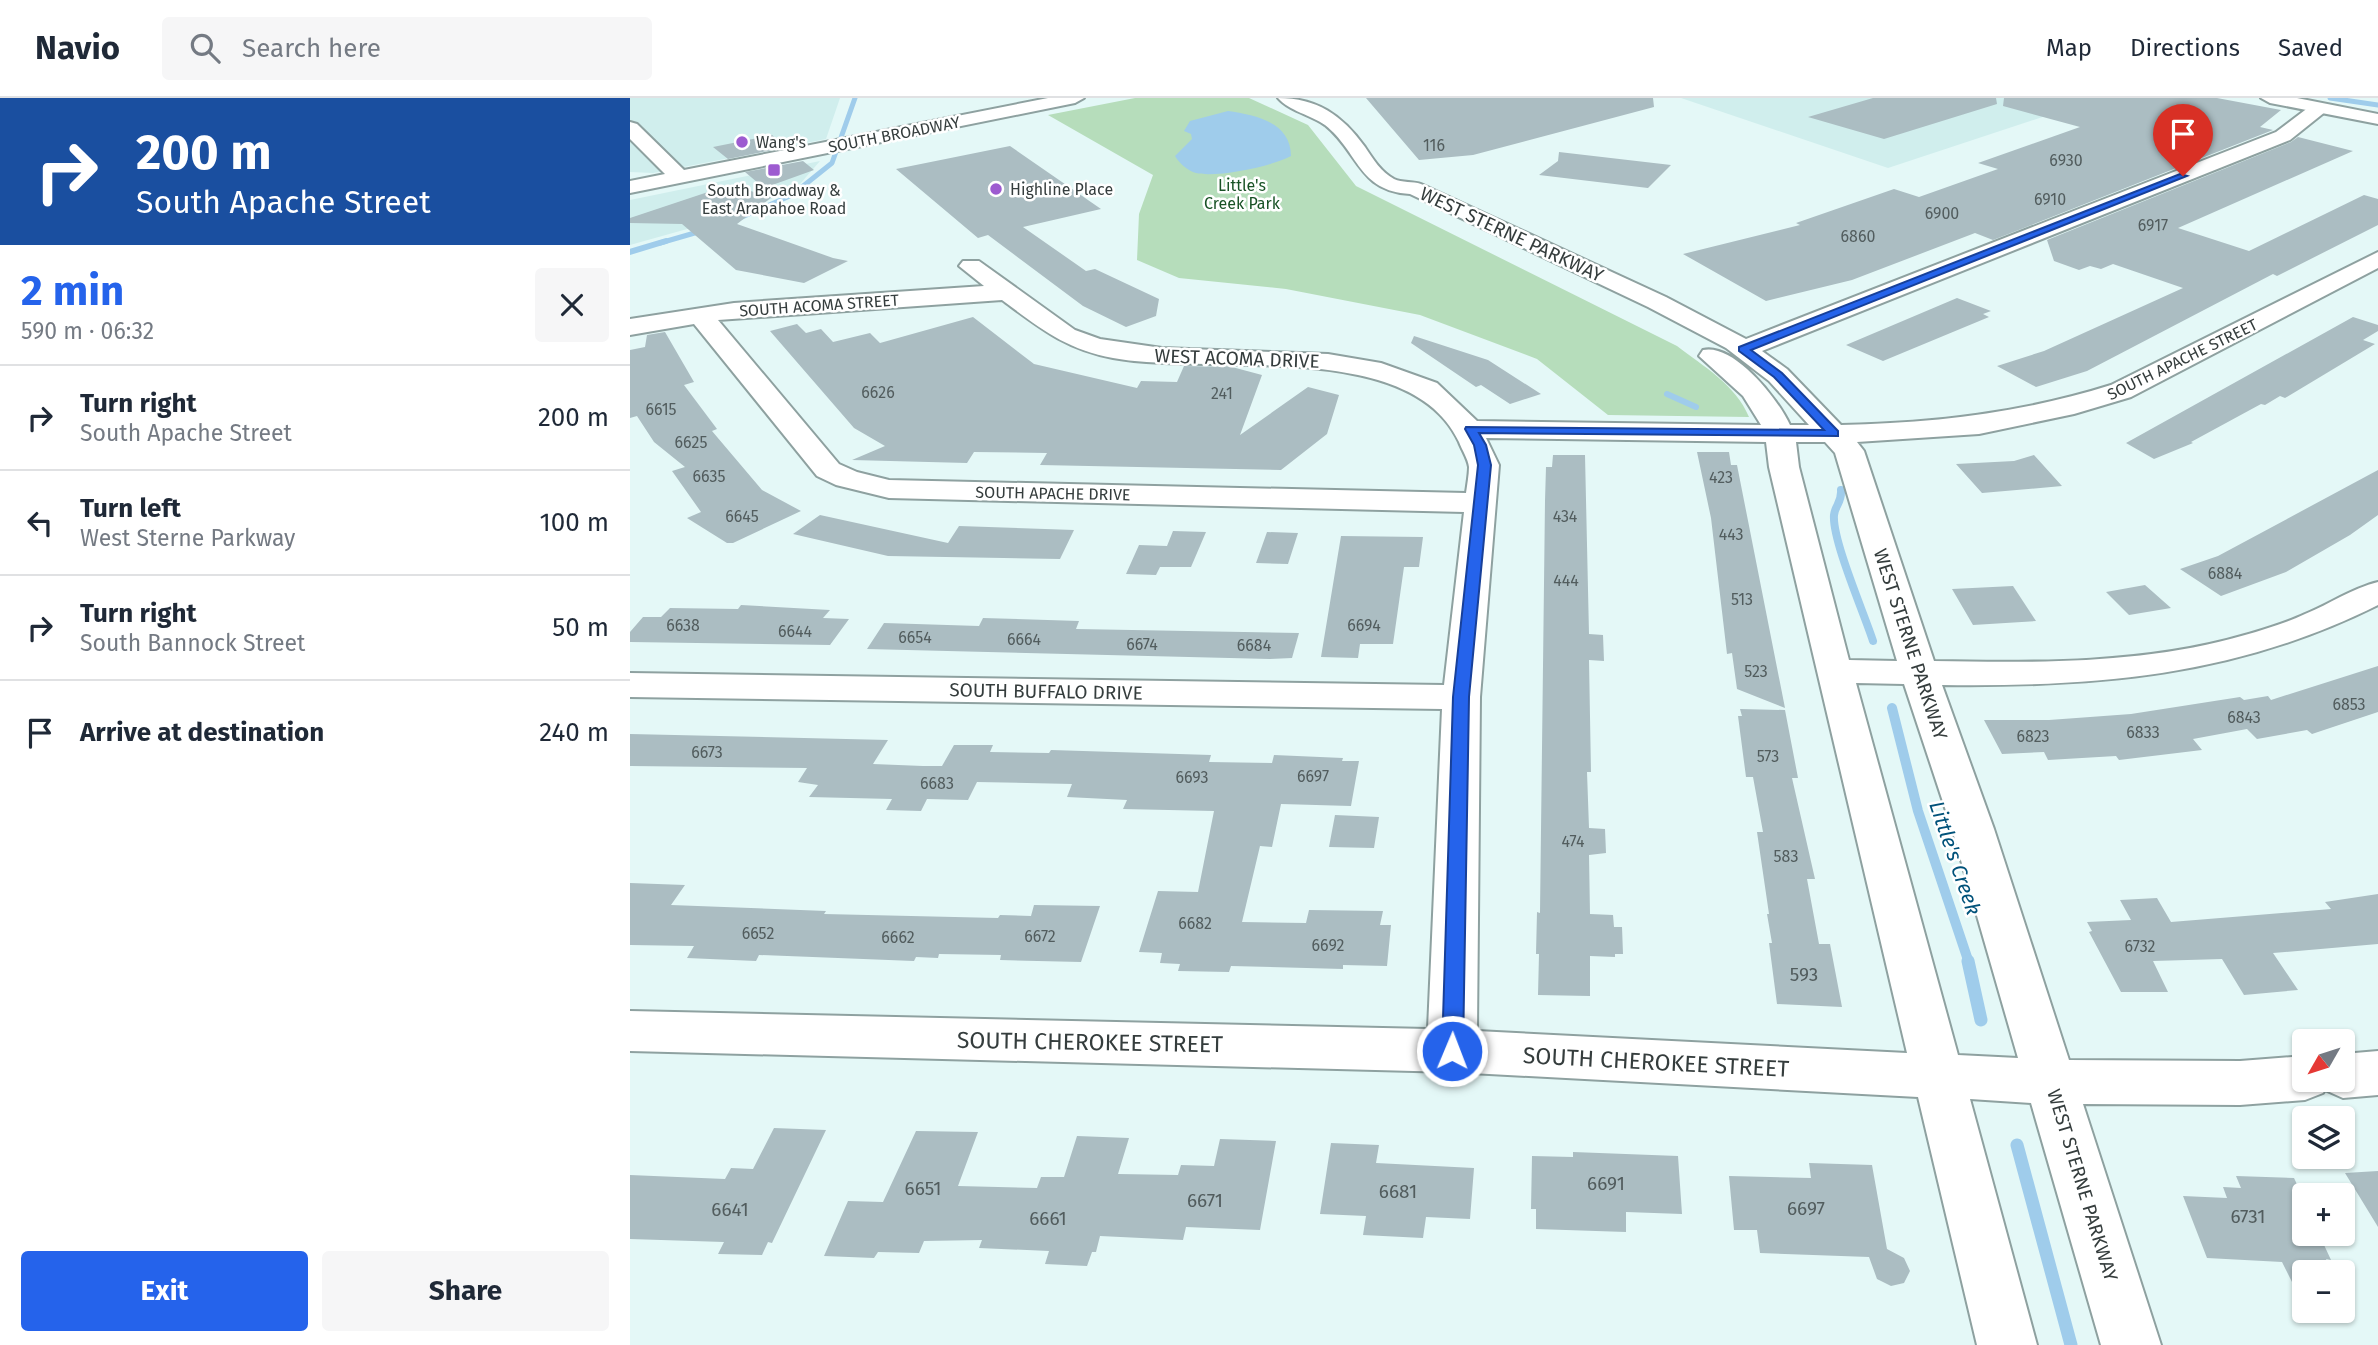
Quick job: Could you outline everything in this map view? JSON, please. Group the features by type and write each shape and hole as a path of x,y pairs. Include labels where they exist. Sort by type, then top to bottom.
{"street":[{"name":"SOUTH BROADWAY","path":"630,187 1075,98"},
{"name":"WEST STERNE PARKWAY","path":"1287,98 1333,122 1347,136 1366,166 1397,189"},
{"path":"2264,98 2378,119"},
{"path":"2270,98 2319,108"},
{"path":"1743,349 2283,136 2319,108"},
{"path":"630,128 679,177"},
{"name":"WEST STERNE PARKWAY","path":"2007,1345 1834,671 1784,467 1781,434 1769,410 1746,382 1699,346 1390,194 1397,189 1414,188 1694,320 1743,349 1778,375 1849,451 1919,673 1973,829 2131,1345"},
{"name":"SOUTH APACHE STREET","path":"1471,429 1893,434 2002,424 2086,404 2120,391 2378,259"},
{"path":"1552,273 1578,265"},
{"name":"WEST ACOMA DRIVE","path":"971,266 1066,335 1083,343 1116,351 1314,359 1376,370 1418,386 1445,401 1471,429 1480,445 1484,465 1461,697 1452,1051"},
{"name":"SOUTH ACOMA STREET","path":"630,327 700,315 1010,292"},
{"name":"SOUTH APACHE DRIVE","path":"700,315 828,470 866,484 889,489 1482,503"},
{"path":"1834,671 2028,673 2112,668 2177,659 2249,644 2301,628 2378,592"},
{"name":"SOUTH BUFFALO DRIVE","path":"630,685 1461,697"},
{"name":"SOUTH CHEROKEE STREET","path":"630,1031 1452,1051 2052,1082 2240,1083 2292,1079"},
{"path":"2356,1075 2378,1073"}],"shaded area":[{"path":"630,98 840,98 826,139 653,173 630,172"},
{"path":"1681,98 2100,98 1888,168"},
{"path":"820,161 800,184 769,200 705,224 630,245 630,200"}],"green space":[{"name":"Little's Creek Park","path":"1135,98 1249,98 1308,125 1356,186 1677,346 1727,386 1736,395 1749,417 1608,415 1537,359 1420,315 1286,289 1179,278 1137,260 1139,214 1153,175 1048,115"}],"water":[{"path":"1228,111 1270,122 1285,135 1291,156 1271,164 1230,172 1205,174 1187,169 1175,156 1192,139 1191,134 1184,131 1190,121"}],"building":[{"path":"1366,98 1653,98 1654,107 1473,155 1419,160"},
{"path":"1873,98 1996,98 1997,104 1884,139 1808,117"},
{"path":"2004,98 2217,98 2281,110 2260,127 2273,130 1993,240 1975,233 1852,280 1766,301 1683,254 1800,225 1796,223 1894,189 1919,197 1998,169 1978,163 2080,127 2003,106"},
{"path":"772,135 787,147 728,159 713,147"},
{"path":"2298,137 2353,151 2178,228 2249,251 2364,195 2378,199 2378,225 2277,276 2273,274 2087,371 2036,387 1997,366 2044,351 2183,288 2113,264 2101,269 2090,266 2079,270 2054,261 2047,240"},
{"name":"Highline Place","path":"1010,146 1101,209 1023,227 1086,271 1095,269 1159,299 1156,316 1126,327 1083,306 988,235 978,238 896,169"},
{"path":"1559,152 1671,165 1648,188 1539,175 1558,161"},
{"path":"803,161 814,170 764,188 745,172"},
{"path":"729,185 772,197 737,224 848,261 804,283 736,270 682,224 630,223 630,218"},
{"path":"1957,298 1991,311 1983,314 1989,317 1883,361 1846,345"},
{"path":"973,317 1034,364 1137,388 1141,381 1177,382 1184,366 1232,367 1262,375 1240,435 1308,387 1339,395 1327,434 1281,470 1040,465 1047,453 974,452 967,463 852,460 885,446 854,428 770,331 797,324 806,333 821,329 833,342 870,333 880,343"},
{"path":"2353,317 2378,325 2378,331 2363,340 2375,344 2285,398 2280,396 2265,405 2261,404 2191,442 2193,443 2154,459 2126,443"},
{"path":"665,332 694,382 684,385 717,429 712,431 762,490 801,511 733,543 727,543 687,518 701,512 672,471 685,467 654,442 637,416 630,418 630,350 645,347 647,335"},
{"path":"1414,336 1488,360 1541,394 1510,404 1481,385 1476,387 1411,343"},
{"path":"1697,452 1729,452 1731,465 1737,465 1785,708 1737,689 1732,653 1727,654 1711,518"},
{"path":"1553,455 1585,455 1589,634 1603,635 1604,661 1589,660 1591,772 1587,772 1589,828 1605,829 1606,853 1589,855 1590,914 1613,915 1614,927 1622,927 1623,954 1615,954 1615,957 1590,956 1590,996 1538,995 1539,954 1536,954 1537,912 1540,913 1545,501 1546,467 1552,467"},
{"path":"2034,455 2062,486 1982,493 1956,464 2014,461"},
{"path":"2378,470 2378,515 2350,535 2286,572 2221,596 2180,569 2218,556"},
{"path":"820,515 948,543 959,526 1074,530 1060,559 888,556 793,534"},
{"path":"1173,531 1206,532 1191,567 1160,567 1156,575 1126,574 1139,545 1167,546"},
{"path":"1267,532 1298,533 1288,564 1256,563"},
{"path":"1341,536 1423,537 1419,567 1404,567 1393,644 1360,644 1358,658 1321,657"},
{"path":"2145,585 2171,608 2129,615 2106,592"},
{"path":"2013,586 2036,621 1973,625 1952,589"},
{"path":"741,605 830,610 823,618 849,619 830,645 630,642 630,632 643,617 661,617 670,608 738,609"},
{"path":"983,618 1079,621 1076,629 1299,633 1292,658 1270,659 867,649 884,623 979,626"},
{"path":"2378,666 2378,712 2312,734 2307,730 2257,739 2247,729 2193,739 2202,750 2119,760 2116,756 2048,760 2044,752 2002,754 1984,720 2049,720 2131,714 2240,697 2244,700 2268,696 2271,700"},
{"path":"1740,709 1785,710 1798,778 1792,778 1815,879 1807,879 1819,944 1830,944 1842,1007 1777,1004 1769,943 1772,943 1769,914 1757,832 1763,832 1753,777 1746,777 1738,716 1742,716"},
{"path":"630,734 888,740 873,764 923,766 942,766 954,745 993,745 990,752 1049,753 1051,750 1211,755 1209,762 1272,763 1274,755 1359,761 1351,806 1281,804 1272,847 1260,846 1242,922 1306,923 1309,910 1383,911 1380,925 1391,925 1387,966 1343,965 1343,969 1231,966 1229,972 1178,971 1180,964 1160,963 1162,953 1139,952 1158,891 1198,892 1214,811 1123,809 1127,800 1067,797 1072,784 977,782 968,800 927,799 921,811 886,810 892,799 809,797 818,785 798,782 807,768 630,766"},
{"path":"1335,815 1379,817 1374,848 1329,847"},
{"path":"630,883 685,885 671,905 826,911 824,914 998,918 1000,915 1031,916 1034,905 1100,906 1081,962 1000,960 1001,955 939,954 938,958 916,957 914,961 759,955 756,961 687,958 694,946 630,945"},
{"path":"2378,894 2378,944 2273,953 2298,990 2244,995 2222,959 2153,961 2168,992 2121,992 2089,932 2092,931 2087,922 2131,920 2120,900 2157,898 2171,922 2331,909 2325,902"},
{"path":"774,1128 826,1130 772,1243 768,1242 762,1255 718,1254 724,1242 630,1239 630,1175 725,1179 731,1168 753,1169"},
{"path":"916,1131 978,1132 958,1186 1037,1188 1041,1177 1064,1177 1077,1136 1129,1138 1118,1174 1178,1175 1181,1165 1214,1166 1220,1139 1276,1141 1260,1230 1186,1227 1183,1240 1100,1236 1096,1252 1092,1252 1087,1266 1045,1264 1049,1251 979,1248 982,1240 924,1241 919,1253 878,1252 874,1258 824,1256 848,1201 883,1202"},
{"path":"1331,1143 1379,1145 1376,1163 1474,1168 1470,1219 1426,1217 1423,1238 1363,1235 1366,1216 1320,1214"},
{"path":"1573,1152 1678,1156 1682,1214 1626,1212 1626,1232 1536,1229 1536,1209 1531,1209 1532,1156 1573,1157"},
{"path":"1809,1163 1872,1165 1887,1249 1904,1258 1910,1271 1904,1283 1891,1286 1877,1279 1869,1257 1760,1253 1757,1230 1734,1230 1729,1176 1811,1178"},
{"path":"2378,1171 2378,1227 2355,1189 2355,1183 2351,1183 2345,1173"},
{"path":"2236,1176 2294,1178 2296,1183 2292,1183 2292,1246 2325,1246 2331,1260 2292,1260 2292,1282 2282,1262 2207,1258 2183,1196 2227,1198 2223,1187 2241,1188"}],"waterway":[{"path":"733,221 792,195 832,163 855,98"},
{"path":"2330,98 2378,105"},
{"path":"660,243 705,230"},
{"path":"630,252 666,241"},
{"name":"Little's Creek","path":"1667,394 1696,407"},
{"name":"Little's Creek","path":"1841,490 1834,515 1838,541 1873,641"},
{"name":"Little's Creek","path":"1892,708 1918,811 1969,963"},
{"name":"Little's Creek","path":"1968,961 1981,1020"},
{"name":"Little's Creek","path":"2017,1145 2071,1345"}],"place":[{"name":"Wang's","path":"742,142"},
{"name":"South Broadway & East Arapahoe Road","path":"774,170"},
{"name":"Highline Place","path":"996,189"}],"route":[{"path":"1452,1051 1461,697 1484,465 1480,445 1471,429 1834,433 1778,375 1743,349 2183,176"}]}
